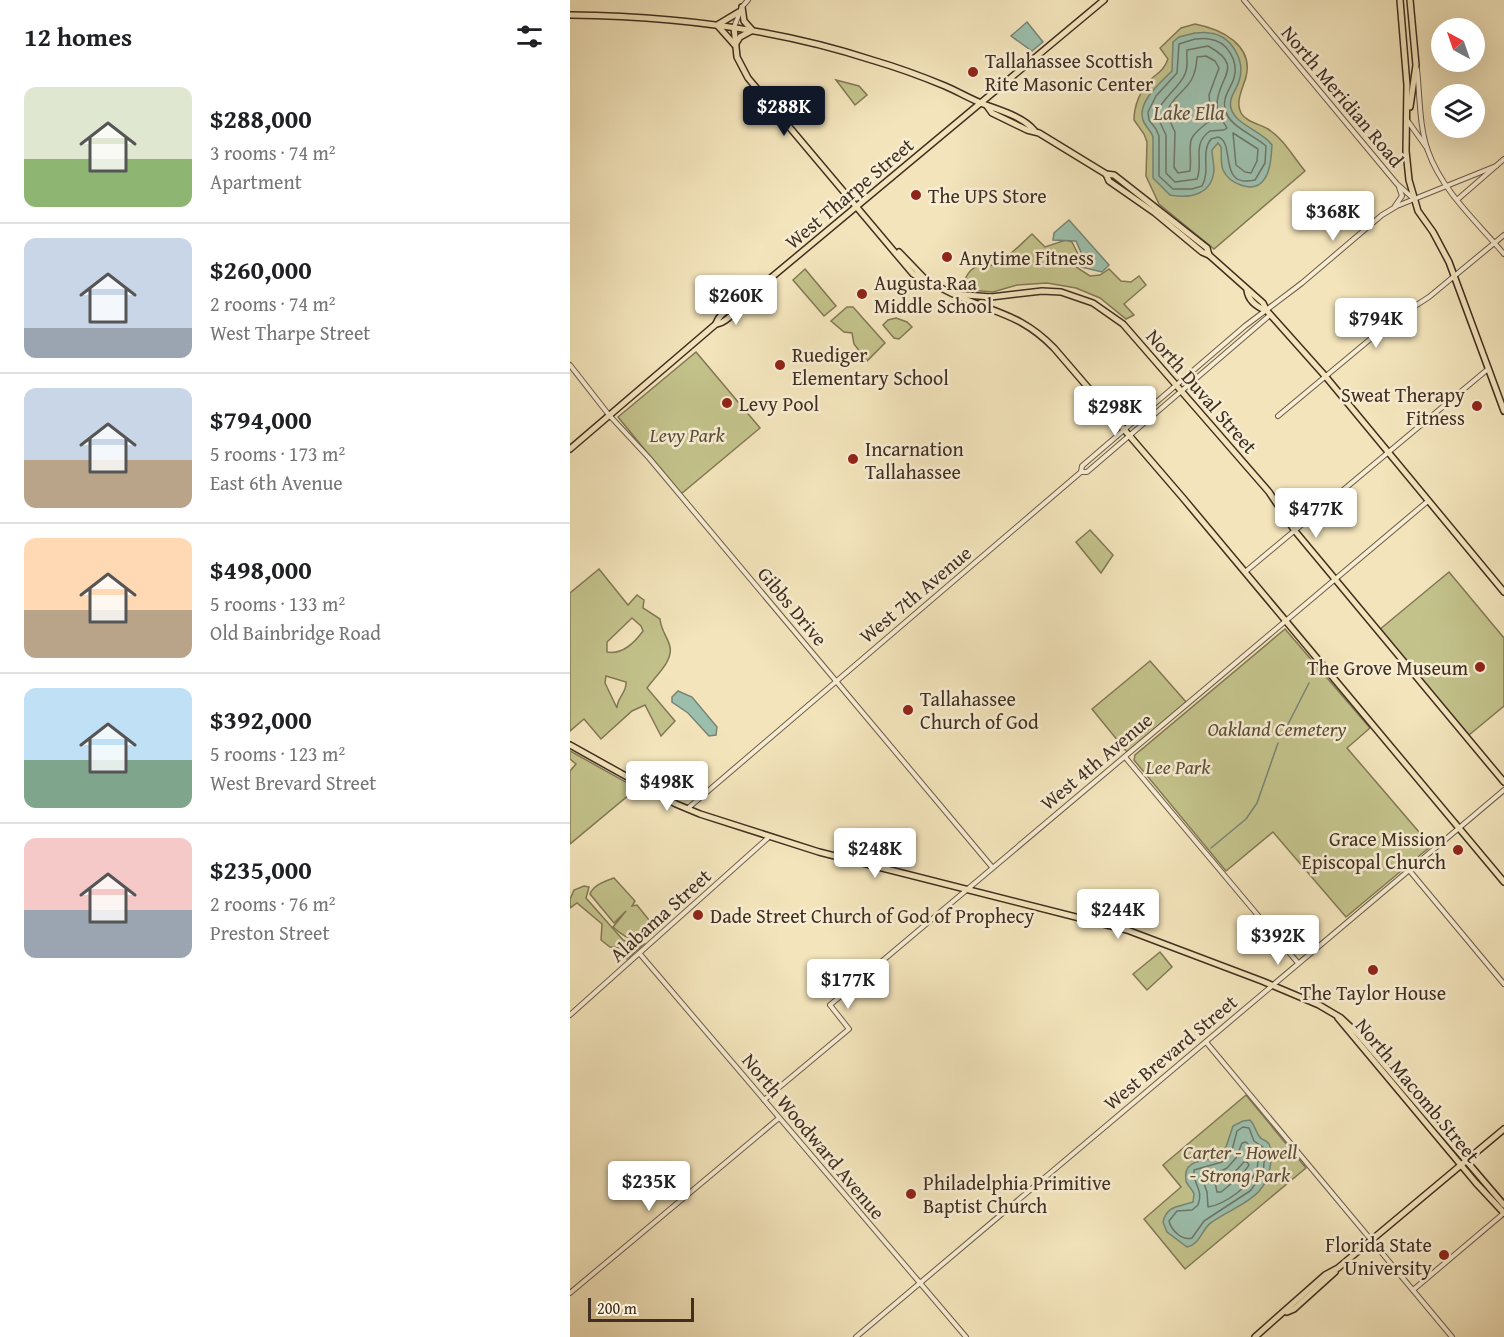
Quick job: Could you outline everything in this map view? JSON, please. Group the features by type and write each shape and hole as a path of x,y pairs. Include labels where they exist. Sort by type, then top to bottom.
{"main road":[{"name":"West Tharpe Street","path":"570,449 716,324 722,323 735,312 736,307 857,205 984,104 1104,0"},
{"path":"1400,0 1409,180 1415,199 1445,252 1455,276 1504,411"},
{"path":"1407,120 1416,65 1410,0"},
{"path":"718,25 741,10 744,20 752,30"},
{"path":"570,15 641,17 752,30 872,60 937,83 984,104 992,112 1027,130 1034,130 1106,174 1114,175 1180,225 1207,248 1209,255"},
{"path":"718,25 735,45"},
{"path":"734,27 735,45"},
{"path":"735,45 740,37 752,30"},
{"name":"North Duval Street","path":"735,45 738,61 748,78 891,245 908,268 953,294 991,297 1054,291 1081,297 1097,305 1123,324 1269,492 1279,511 1295,531 1504,782"},
{"path":"1106,174 1109,181 1209,255 1247,290 1252,291 1504,592"},
{"path":"1175,230 1180,225"},
{"path":"953,294 1011,316 1036,330 1054,348 1504,882"},
{"name":"North Macomb Street","path":"570,745 687,809 756,833 965,890 1127,930 1319,1005 1357,1033 1504,1213"},
{"path":"1256,1337 1324,1275 1338,1268 1504,1129"},
{"name":"North Macomb Street","path":"1463,1163 1504,1205"}],"street":[{"path":"734,27 748,0"},
{"name":"North Meridian Road","path":"1244,0 1397,184 1415,199"},
{"path":"1416,65 1427,148"},
{"path":"1407,120 1427,148 1446,186 1504,254"},
{"path":"1458,200 1504,159"},
{"path":"1269,313 1391,209 1496,166"},
{"path":"1397,184 1403,184 1409,180"},
{"name":"North Meridian Road","path":"1391,209 1402,196 1397,184"},
{"path":"1278,416 1392,321 1455,276 1504,235"},
{"name":"West 7th Avenue","path":"687,809 1081,472 1082,466 1245,326 1269,313"},
{"name":"West 7th Avenue","path":"1081,472 1087,472 1182,392 1269,313"},
{"path":"1245,326 1250,332"},
{"name":"Gibbs Drive","path":"570,365 609,415 649,458 992,867"},
{"path":"1245,573 1488,369"},
{"path":"1143,414 1148,420"},
{"name":"West 4th Avenue","path":"764,1100 849,1029 830,1005 1428,501"},
{"path":"1125,757 1298,963"},
{"name":"West Brevard Street","path":"856,1337 1504,790"},
{"path":"756,833 759,837 759,846"},
{"name":"Alabama Street","path":"570,1015 770,837"},
{"path":"1409,870 1504,984"},
{"name":"North Woodward Avenue","path":"640,954 966,1337"},
{"path":"1206,1041 1452,1337"},
{"path":"570,1293 779,1118"},
{"path":"1413,1290 1504,1213"}],"green space":[{"name":"Lake Ella","path":"1195,24 1225,35 1240,47 1247,66 1239,100 1241,113 1250,121 1273,133 1305,171 1214,249 1159,204 1146,176 1147,142 1134,120 1136,104 1146,84 1163,68 1168,59 1160,48 1181,28"},
{"path":"836,80 859,86 867,95 855,105"},
{"path":"1032,234 1045,247 1066,240 1072,242 1079,256 1076,267 1090,276 1100,275 1109,269 1121,281 1131,282 1139,276 1146,285 1124,304 1134,315 1126,319 1100,298 1076,288 1047,283 1017,285 993,292 970,290 963,283 967,275 976,267 998,263"},
{"path":"805,269 836,306 824,316 793,280"},
{"path":"847,307 853,307 885,343 867,361 854,344 852,333 844,332 831,321"},
{"path":"896,318 907,322 912,327 899,339 894,338 883,325 888,320"},
{"name":"Levy Park","path":"696,352 760,428 681,494 618,417"},
{"path":"1090,530 1113,555 1101,573 1076,542"},
{"path":"599,569 628,605 637,595 644,600 643,608 660,619 669,643 670,653 666,663 647,688 675,721 661,736 645,705 632,711 601,739 584,719 570,731 570,593","holes":["632,618 643,631 623,650 607,652 607,642","606,676 626,682 617,708 605,683"]},
{"path":"1449,572 1504,638 1504,706 1469,735 1379,630"},
{"name":"Oakland Cemetery","path":"1285,629 1370,728 1347,748 1431,846 1346,917 1273,832 1226,871 1134,760 1135,755"},
{"path":"1150,661 1186,702 1127,752 1092,709"},
{"path":"570,751 633,786 630,794 570,844 570,771 576,764 570,759"},
{"path":"614,878 635,901 632,906 637,905 657,930 646,938 635,940 624,936 613,927 626,911 614,923 590,894 597,886"},
{"path":"584,886 589,887 586,898 623,940 632,944 644,944 627,959 621,957 624,951 621,948 610,947 601,940 602,924 577,903 570,908 570,899 574,890"},
{"path":"1160,952 1172,967 1147,990 1133,974"},
{"name":"Carter - Howell - Strong Park","path":"1246,1095 1306,1168 1185,1269 1144,1219 1181,1187 1163,1165"}],"water":[{"path":"1027,22 1043,42 1032,51 1011,36"},
{"name":"Lake Ella","path":"1195,33 1217,35 1224,38 1235,50 1241,73 1231,101 1231,108 1238,119 1272,145 1268,173 1263,181 1253,187 1235,183 1226,175 1223,170 1221,147 1218,143 1212,150 1214,170 1205,190 1193,195 1170,195 1153,178 1153,137 1143,120 1143,106 1151,93 1172,71 1173,42 1179,37"},
{"path":"1069,220 1109,265 1102,272 1081,267 1083,257 1076,241 1053,240 1054,233"},
{"path":"678,691 692,697 717,727 716,735 709,736 688,713 672,702 672,697"},
{"path":"1250,1120 1261,1139 1268,1142 1270,1148 1269,1172 1265,1183 1251,1198 1208,1225 1195,1243 1187,1247 1167,1232 1163,1222 1167,1212 1193,1202 1194,1194 1186,1181 1187,1169 1195,1162 1218,1158 1226,1147 1233,1126"}],"waterway":[{"path":"1282,736 1309,683"},
{"path":"1211,848 1246,819 1257,803 1278,743"}],"place":[{"name":"Tallahassee Scottish Rite Masonic Center","path":"973,72"},
{"name":"The UPS Store","path":"916,195"},
{"name":"Anytime Fitness","path":"947,257"},
{"name":"Augusta Raa Middle School","path":"862,294"},
{"name":"Ruediger Elementary School","path":"780,365"},
{"name":"Levy Pool","path":"727,403"},
{"name":"Sweat Therapy Fitness","path":"1477,406"},
{"name":"Incarnation Tallahassee","path":"853,459"},
{"name":"The Grove Museum","path":"1480,667"},
{"name":"Tallahassee Church of God","path":"908,710"},
{"name":"Grace Mission Episcopal Church","path":"1458,850"},
{"name":"Dade Street Church of God of Prophecy","path":"698,915"},
{"name":"The Taylor House","path":"1373,970"},
{"name":"Philadelphia Primitive Baptist Church","path":"911,1194"},
{"name":"Florida State University","path":"1444,1255"}],"park label":[{"name":"Lee Park","path":"1178,766"}]}
